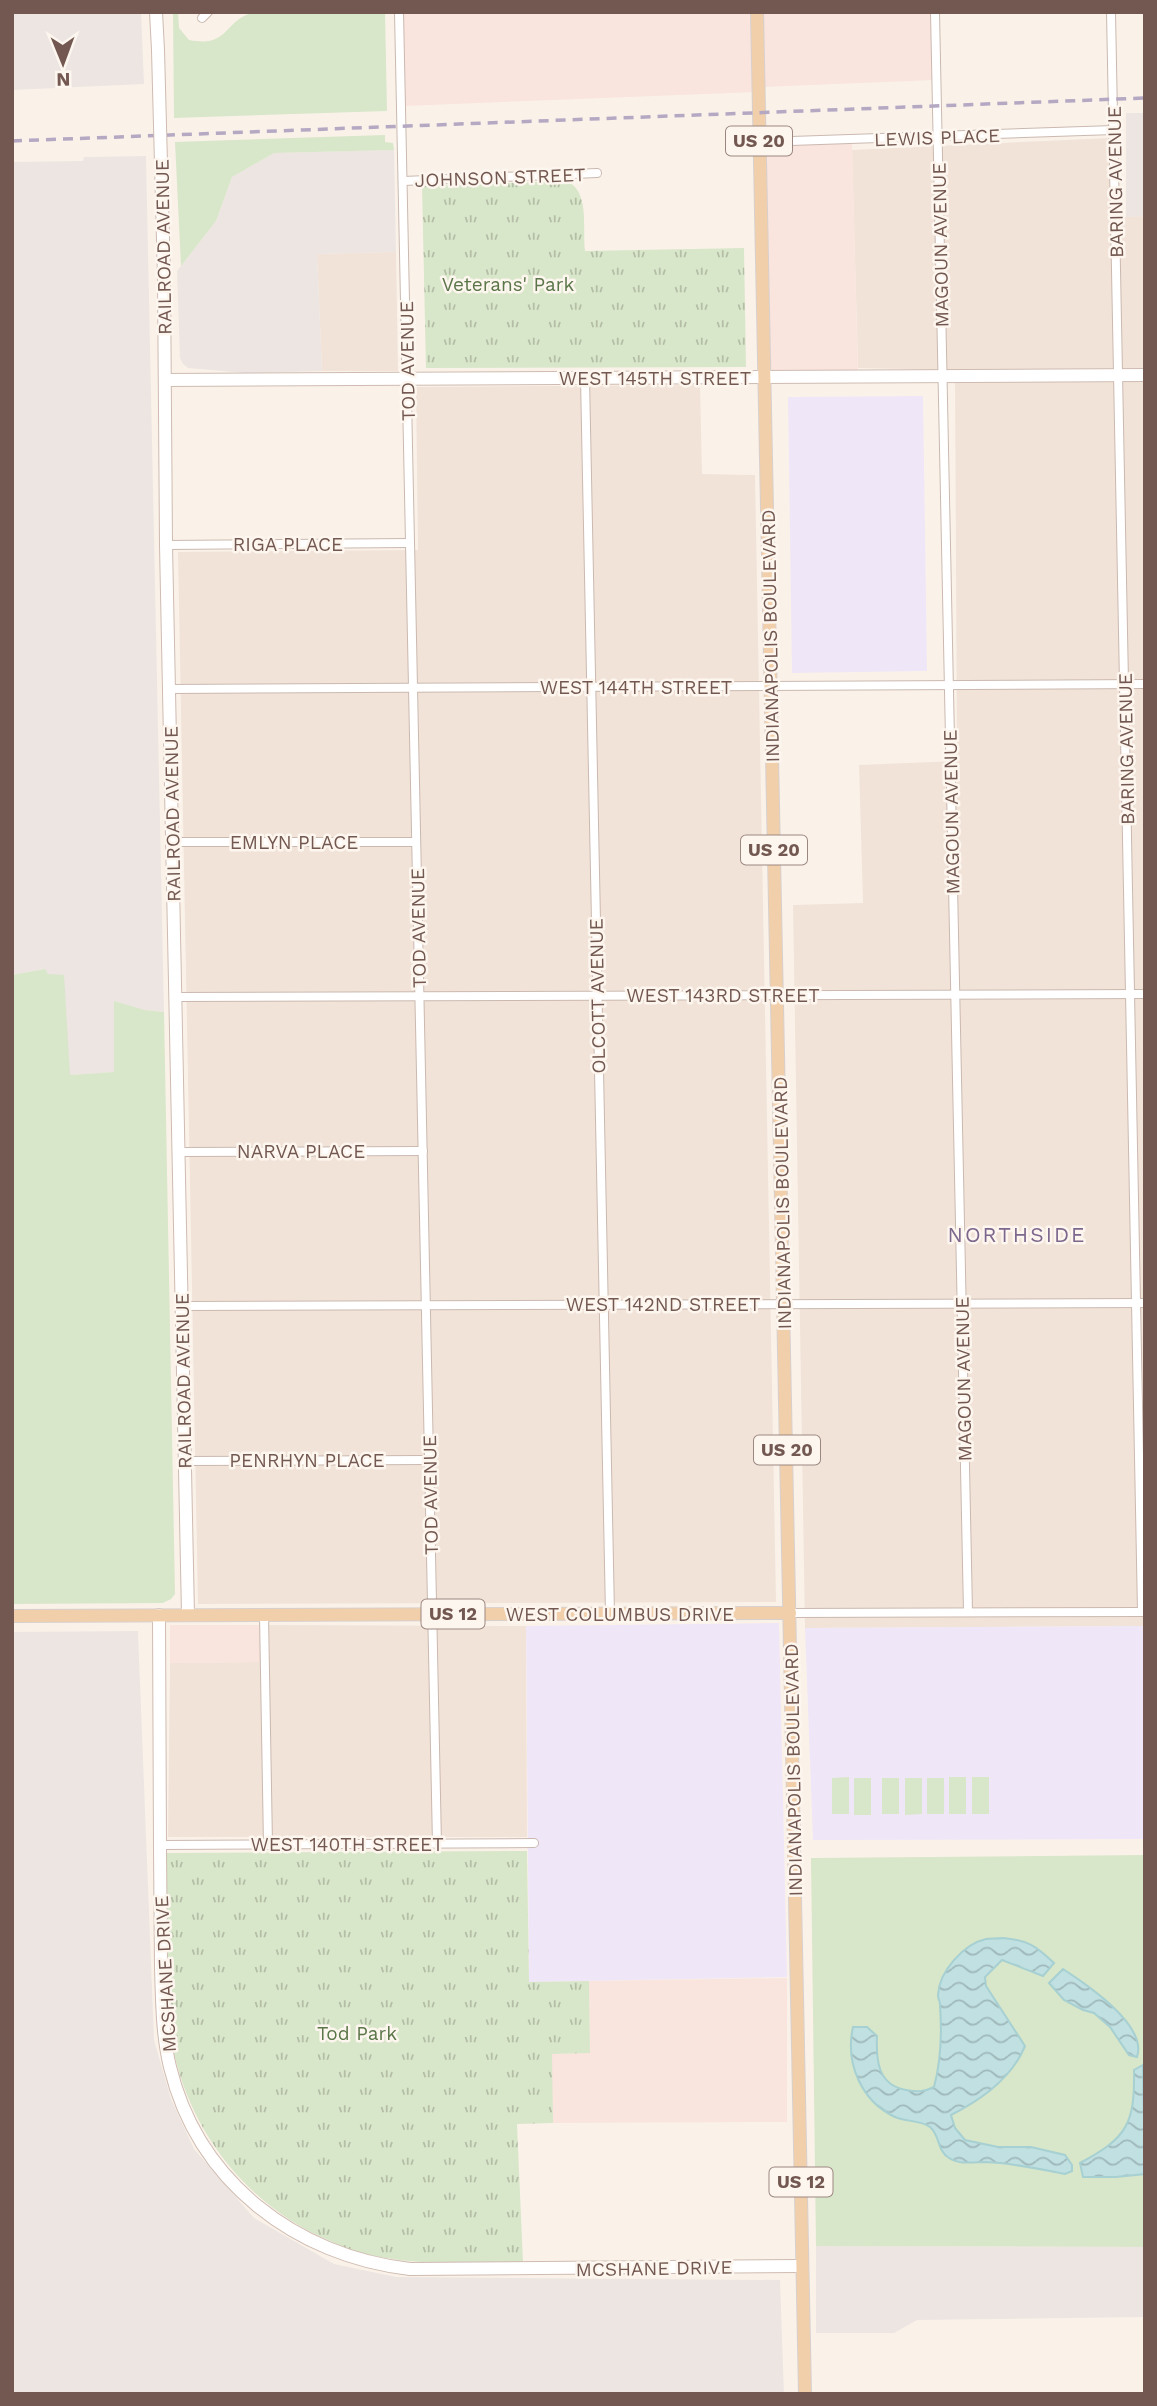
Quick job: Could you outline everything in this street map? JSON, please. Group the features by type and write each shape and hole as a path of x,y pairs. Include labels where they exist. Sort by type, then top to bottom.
{"main road":[{"name":"INDIANAPOLIS BOULEVARD","path":"757,12 805,2394"},
{"name":"WEST COLUMBUS DRIVE","path":"12,1616 790,1613"}],"street":[{"name":"RAILROAD AVENUE","path":"156,12 164,277 166,545 188,1615"},
{"name":"TOD AVENUE","path":"399,12 437,1844"},
{"name":"MAGOUN AVENUE","path":"935,12 968,1612"},
{"name":"BARING AVENUE","path":"1111,12 1131,994 1141,1303 1143,1612"},
{"name":"LEWIS PLACE","path":"759,142 1114,131"},
{"name":"JOHNSON STREET","path":"403,181 597,173"},
{"name":"WEST 145TH STREET","path":"165,380 1145,375"},
{"name":"OLCOTT AVENUE","path":"585,378 610,1614"},
{"name":"RIGA PLACE","path":"166,545 411,543"},
{"name":"WEST 144TH STREET","path":"169,689 1145,684"},
{"name":"EMLYN PLACE","path":"172,842 416,842"},
{"name":"WEST 143RD STREET","path":"176,997 1145,994"},
{"name":"NARVA PLACE","path":"178,1152 423,1151"},
{"name":"WEST 142ND STREET","path":"182,1306 1141,1303"},
{"name":"PENRHYN PLACE","path":"185,1461 429,1460"},
{"name":"WEST COLUMBUS DRIVE","path":"790,1613 1143,1612"},
{"name":"MCSHANE DRIVE","path":"159,1615 162,2010 167,2048 175,2083 191,2120 223,2170 251,2202 285,2227 342,2255 364,2262 410,2269 802,2266"},
{"path":"264,1615 268,1844"},
{"name":"WEST 140TH STREET","path":"160,1845 534,1843"}],"shaded area":[{"path":"12,12 141,12 144,84 12,90"},
{"path":"402,12 754,12 756,92 404,106"},
{"path":"759,12 935,12 935,80 759,87"},
{"path":"1126,113 1145,113 1145,216 1126,217"},
{"path":"1109,138 1110,217 1145,216 1145,1626 805,1628 793,905 863,903 859,765 957,761 955,370 858,368 852,150"},
{"path":"852,142 858,375 766,375 762,144"},
{"path":"394,150 396,252 317,254 322,371 246,373 188,368 183,364 180,358 177,271 216,221 232,177 274,153"},
{"path":"146,156 164,1012 145,1010 114,1001 114,1072 69,1075 48,974 44,969 12,975 12,162 83,161 84,157"},
{"path":"396,252 398,371 322,371 317,254"},
{"path":"700,385 702,474 755,475 776,1602 198,1604 178,552 418,550 416,387"},
{"path":"923,396 927,671 792,673 788,397"},
{"path":"779,1623 787,1977 529,1982 526,1626"},
{"path":"170,1625 259,1625 259,1662 170,1663"},
{"path":"259,1625 526,1626 527,1837 168,1837 170,1663 259,1662"},
{"path":"1145,1626 1145,1839 813,1840 805,1628"},
{"path":"138,1631 154,2040 171,2099 194,2149 254,2218 334,2264 396,2277 780,2280 784,2394 12,2394 12,1632"},
{"path":"787,1978 787,2122 553,2123 551,2054 590,2053 589,1981"},
{"path":"816,2246 1145,2247 1145,2317 917,2320 894,2333 816,2333"}],"green space":[{"path":"173,12 178,12 179,28 189,40 203,41 220,37 244,16 255,12 385,12 387,111 174,118"},
{"path":"385,135 385,142 393,143 394,150 274,153 232,177 216,221 181,266 175,142"},
{"name":"Veterans' Park","path":"565,181 579,192 582,201 585,251 744,248 746,367 426,368 422,186"},
{"path":"45,969 48,974 64,975 70,1075 114,1072 114,1001 145,1010 164,1012 175,1594 163,1603 12,1604 12,975"},
{"path":"849,1777 849,1814 832,1814 832,1778"},
{"path":"949,1777 966,1777 966,1814 949,1814"},
{"path":"972,1777 989,1777 989,1814 972,1814"},
{"path":"854,1778 871,1778 871,1815 854,1815"},
{"path":"882,1778 899,1778 899,1814 882,1814"},
{"path":"905,1778 922,1778 922,1814 905,1815"},
{"path":"927,1778 944,1778 944,1814 927,1814"},
{"name":"Tod Park","path":"527,1851 529,1982 589,1981 590,2053 552,2054 553,2123 517,2124 523,2263 441,2263 380,2257 352,2250 301,2227 275,2210 230,2166 211,2141 183,2084 174,2053 170,2022 166,1853"},
{"path":"1145,1855 1145,2247 816,2246 811,1858"}],"water":[{"path":"1003,1938 1031,1945 1054,1963 1043,1976 1002,1960 985,1977 986,1986 1025,2046 1004,2078 951,2115 955,2128 965,2140 998,2147 1031,2147 1065,2155 1072,2165 1072,2171 1065,2174 1026,2166 953,2160 942,2151 936,2134 930,2127 895,2117 873,2101 858,2080 854,2067 851,2054 853,2027 867,2027 877,2036 878,2063 890,2083 914,2091 934,2087 941,2036 938,1995 943,1977 954,1960 969,1946 986,1939"},
{"path":"1063,1969 1099,1995 1124,2019 1138,2045 1137,2057 1129,2055 1110,2027 1094,2013 1064,2000 1049,1983"},
{"path":"1143,2065 1145,2174 1083,2177 1080,2163 1108,2146 1125,2127 1133,2104 1134,2070"}],"railway":[{"path":"12,141 1145,98"}],"district":[{"name":"NORTHSIDE","path":"1017,1235"}]}
